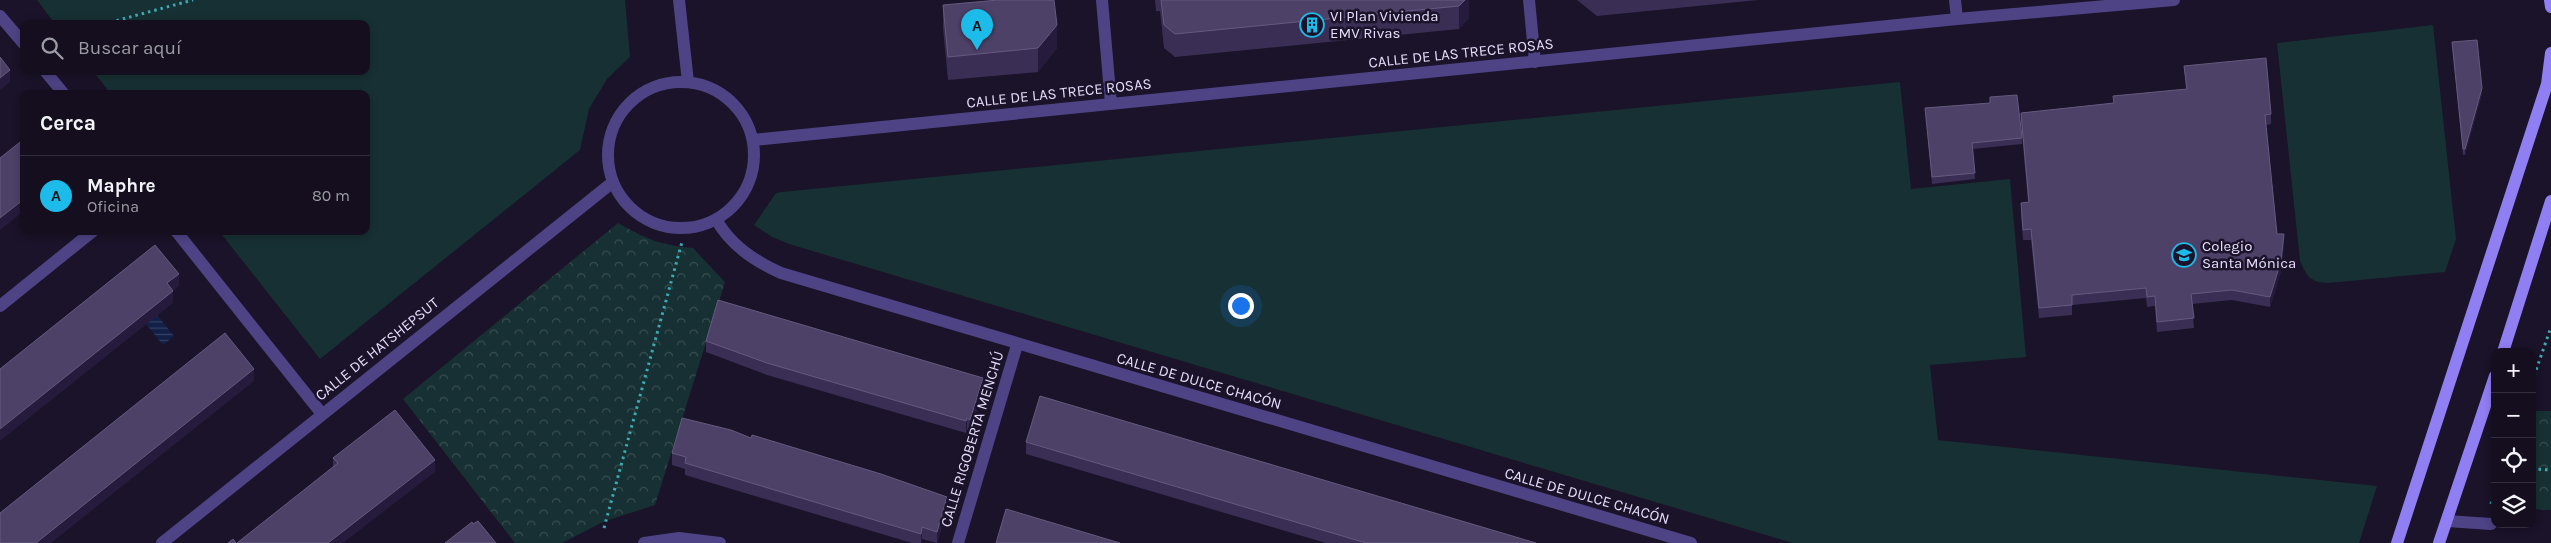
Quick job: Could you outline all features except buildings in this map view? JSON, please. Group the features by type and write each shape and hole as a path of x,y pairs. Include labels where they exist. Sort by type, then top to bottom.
{"street":[{"path":"679,0 688,82"},
{"path":"1102,0 1111,104"},
{"path":"1529,0 1535,62"},
{"path":"1955,0 1957,19"},
{"name":"CALLE DE LAS TRECE ROSAS","path":"753,140 1957,19 2174,0"},
{"path":"2550,0 2551,7"},
{"path":"0,16 20,39"},
{"path":"2397,543 2547,84 2551,53"},
{"path":"49,75 61,90"},
{"path":"688,82 710,88 730,100 744,119 753,140 754,163 748,186 734,205 716,219 693,227 668,227 645,219 626,203 613,182 608,161 609,140 629,103 646,91 666,84 688,82"},
{"name":"CALLE DE HATSHEPSUT","path":"162,543 613,182"},
{"path":"2504,348 2551,201"},
{"name":"CALLE DE DULCE CHACÓN","path":"716,219 723,232 754,260 781,273 1656,538 1691,543"},
{"path":"0,306 88,235"},
{"path":"179,235 322,414"},
{"name":"CALLE RIGOBERTA MENCHÚ","path":"958,543 1017,345"},
{"path":"2439,543 2491,388"},
{"path":"2447,521 2491,524"},
{"path":"644,543 679,538 720,543"}],"path":[{"path":"119,20 193,0"},
{"path":"604,528 682,242"},
{"path":"2536,371 2551,328"},
{"path":"2536,470 2551,470"}],"green space":[{"path":"37,0 625,0 630,57 607,79 589,109 580,150 320,359 222,235 370,235 370,90 108,90 96,75 370,75 370,20 52,20"},
{"path":"2433,25 2456,239 2445,272 2328,283 2313,280 2307,275 2300,261 2277,43"},
{"path":"1900,82 1911,189 2010,179 2026,357 1930,365 1938,440 2377,486 2359,543 1793,543 789,244 772,237 754,225 776,193 781,192"},
{"path":"618,223 654,240 693,248 725,282 655,505 605,521 562,543 515,543 403,399"},
{"path":"2536,411 2551,411 2551,510 2536,509"}],"water":[{"path":"153,310 174,336 163,345 142,319"}],"place":[{"name":"VI Plan Vivienda EMV Rivas","path":"1312,25"},
{"name":"Maphre","path":"977,50"},
{"name":"Colegio Santa Mónica","path":"2184,255"}]}
